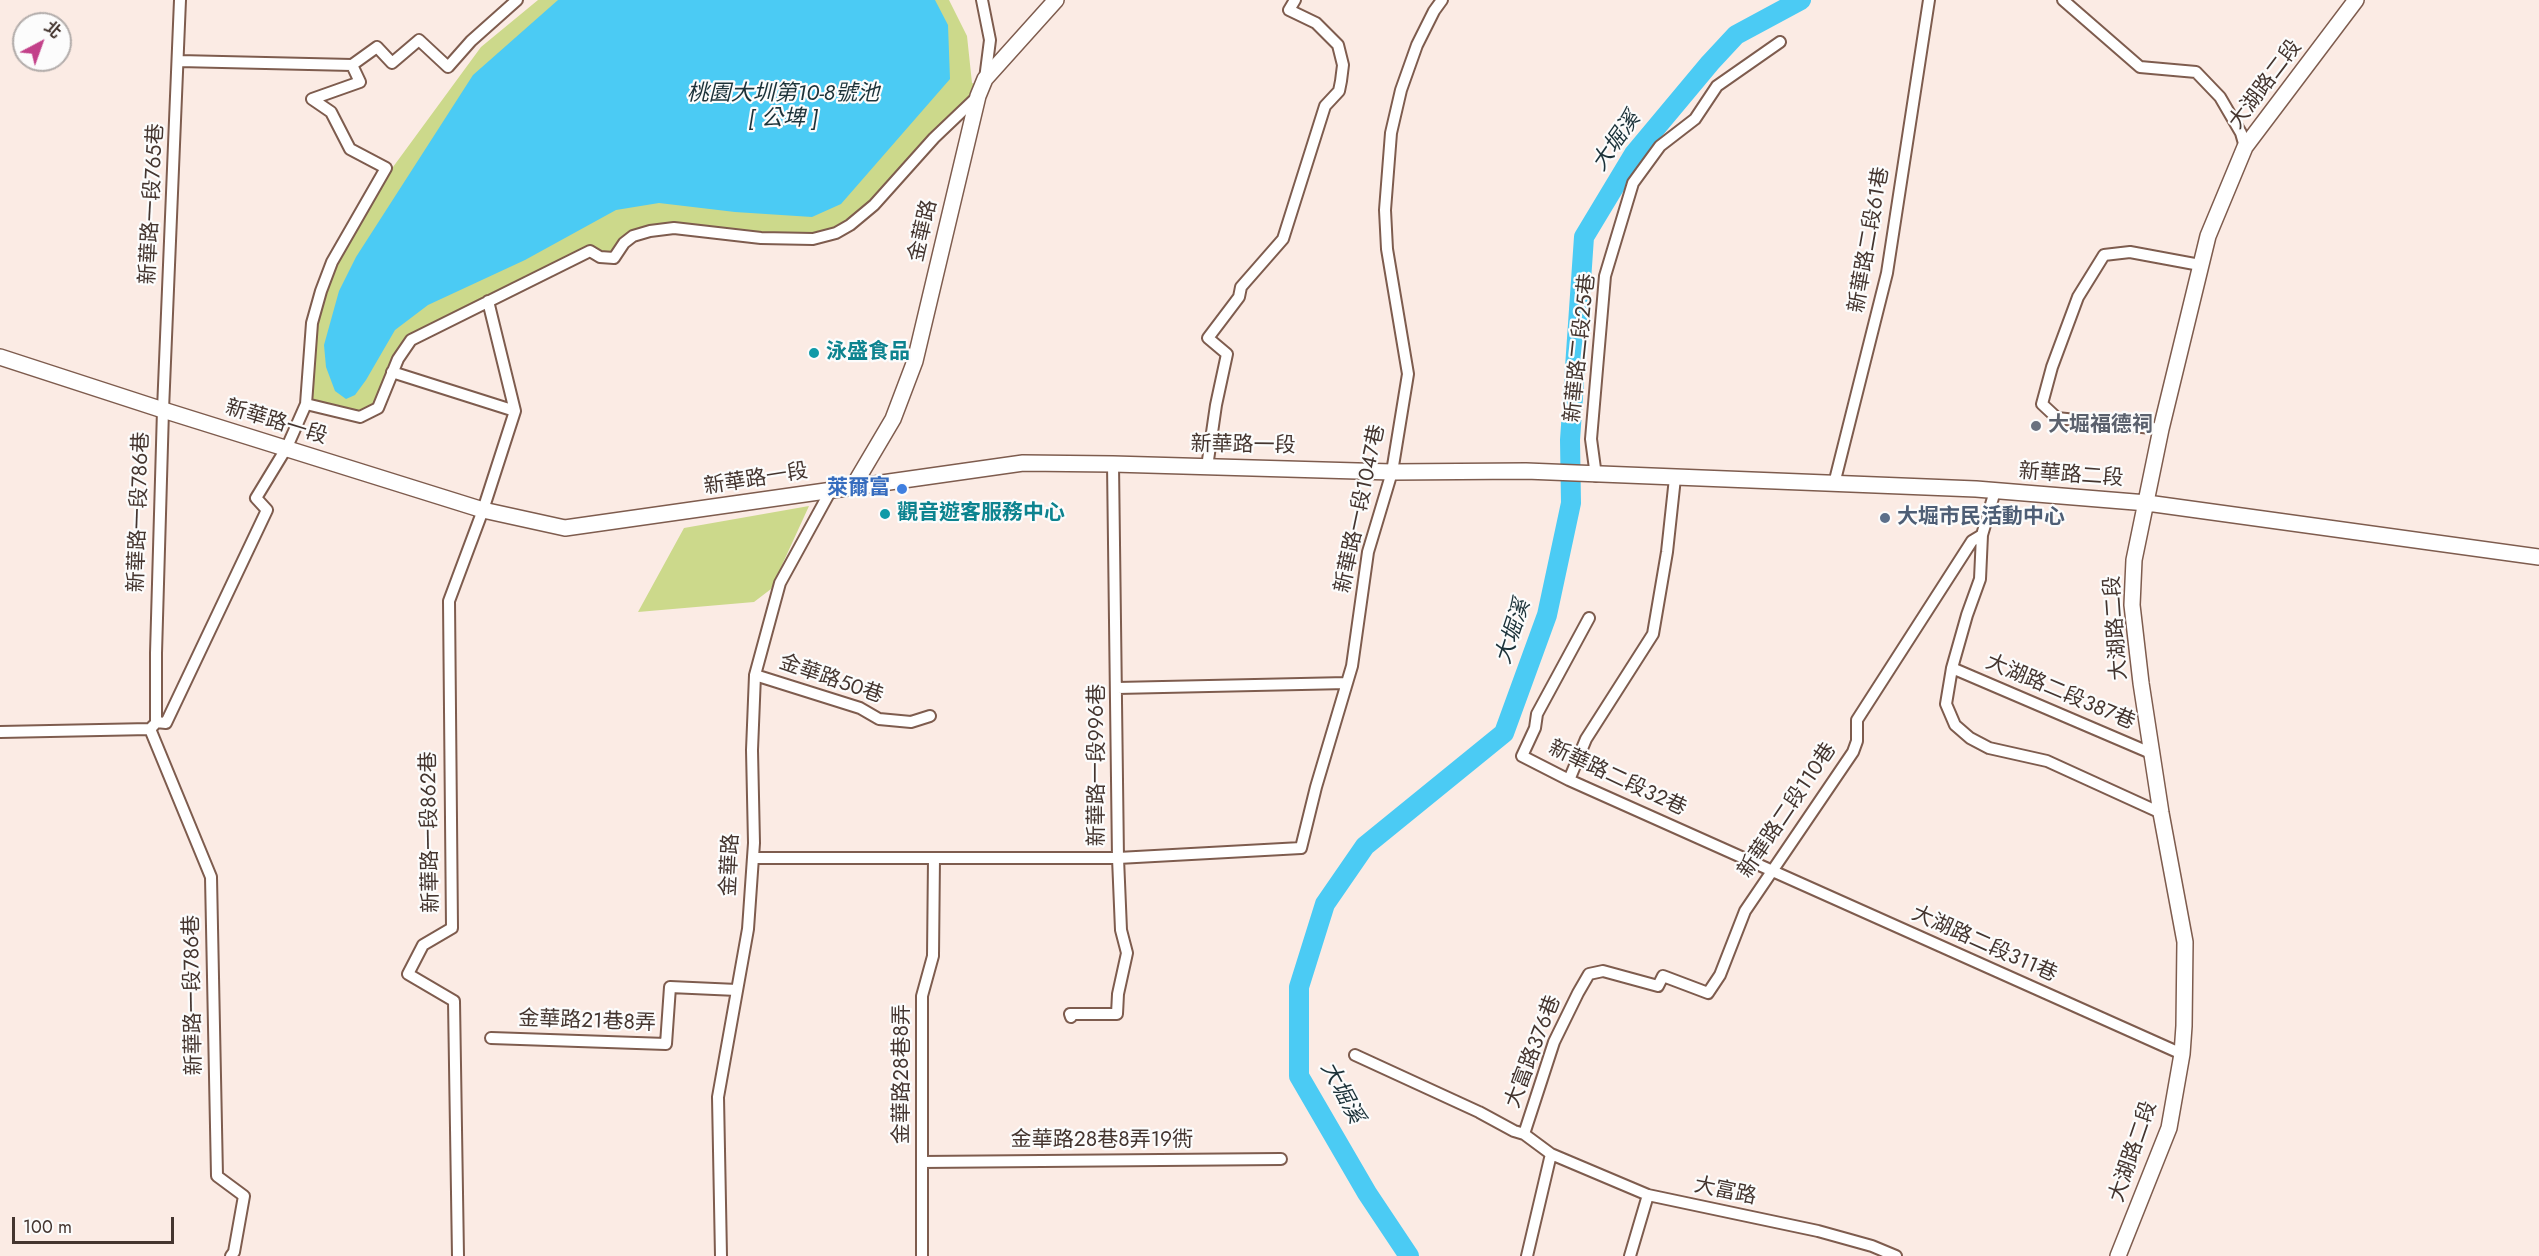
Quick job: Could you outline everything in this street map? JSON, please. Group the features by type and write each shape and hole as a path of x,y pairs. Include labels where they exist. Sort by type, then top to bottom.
{"street":[{"name":"新華路一段765巷","path":"163,410 180,0"},
{"path":"179,61 352,64 377,47 392,63 419,40 448,67 471,41 517,0"},
{"path":"982,0 990,40 985,79"},
{"name":"金華路","path":"854,485 893,419 915,361 978,96 985,79 1056,0"},
{"path":"1207,467 1216,405 1227,354 1208,338 1239,297 1241,287 1283,239 1325,106 1339,91 1341,81 1343,65 1338,45 1316,23 1289,10 1295,0"},
{"name":"新華路一段1047巷","path":"1118,858 1301,848 1316,787 1352,666 1368,552 1392,472 1408,374 1387,249 1384,210 1391,133 1401,90 1417,45 1442,0"},
{"name":"新華路二段61巷","path":"1834,484 1887,273 1929,0"},
{"path":"2062,0 2140,67 2196,72 2220,97 2241,133 2245,147"},
{"name":"大湖路二段","path":"2118,1256 2169,1128 2182,1054 2185,942 2161,813 2141,683 2132,605 2134,560 2161,429 2208,236 2245,147 2356,0"},
{"name":"新華路二段25巷","path":"1596,476 1592,438 1605,276 1633,183 1660,146 1695,119 1717,86 1780,42"},
{"path":"0,732 153,726 165,723 267,510 256,498 287,447 306,404 312,323 321,291 332,262 386,168 350,149 332,112 312,99 360,81 352,64"},
{"path":"306,404 360,417 378,408 398,359 411,340 590,252 600,257 614,258 624,243 633,236 674,228 761,238 813,239 836,233 850,225 874,205 934,138 978,96"},
{"path":"2161,429 2057,418 2042,404 2052,367 2078,297 2104,255 2130,252 2200,265"},
{"path":"483,510 515,411 488,301"},
{"name":"新華路一段","path":"0,357 483,510 565,528 854,485 1023,463 1596,476"},
{"path":"393,372 515,411"},
{"name":"新華路一段786巷","path":"163,410 153,726 212,877 217,1176 244,1196 234,1251 231,1256"},
{"name":"新華路一段996巷","path":"1071,1017 1070,1014 1117,1014 1118,994 1127,953 1121,930 1118,858 1113,464"},
{"name":"新華路二段","path":"1596,476 1995,491 2147,503 2539,557"},
{"path":"1569,780 1586,739 1653,634 1667,552 1675,478"},
{"name":"金華路","path":"721,1256 718,1097 748,929 753,858 752,750 755,675 780,583 831,490"},
{"path":"1995,491 1982,535 1980,579 1952,668 1946,704 1955,725 1970,738 1989,748 2047,761 2161,813"},
{"name":"新華路一段862巷","path":"458,1256 454,1001 408,974 423,945 452,928 448,601 483,510"},
{"name":"新華路二段110巷","path":"1708,993 1720,975 1745,910 1770,870 1853,752 1857,741 1857,720 1972,541 1982,535"},
{"name":"新華路二段32巷","path":"1589,618 1537,714 1535,728 1522,756 1569,780 1770,870"},
{"name":"大湖路二段387巷","path":"1952,668 2153,754"},
{"name":"金華路50巷","path":"755,675 860,708 879,719 911,722 930,716"},
{"path":"1117,688 1347,683"},
{"path":"753,858 1118,858"},
{"name":"金華路28巷8弄","path":"922,1256 922,996 933,956 934,858"},
{"name":"大湖路二段311巷","path":"1770,870 2182,1054"},
{"name":"大富路376巷","path":"1524,1134 1554,1042 1589,974 1603,971 1658,986 1663,976 1708,993"},
{"name":"金華路21巷8弄","path":"491,1038 666,1044 670,987 737,990"},
{"name":"大富路","path":"1355,1055 1524,1134 1551,1154 1648,1195 1818,1231 1872,1246 1896,1256"},
{"path":"1527,1256 1551,1154"},
{"name":"金華路28巷8弄19衖","path":"922,1162 1281,1159"},
{"path":"1630,1256 1648,1195"}],"green space":[{"name":"桃園大圳第10-8號池 [ 公埤 ]","path":"538,0 949,0 967,36 972,83 981,86 850,224 813,239 650,230 613,256 589,251 411,340 369,413 305,405 322,290 382,182 481,47"},
{"path":"809,506 771,589 754,602 638,612 684,528"}],"water":[{"name":"桃園大圳第10-8號池 [ 公埤 ]","path":"558,0 935,0 948,25 950,79 841,204 812,217 735,212 659,203 616,210 525,260 428,305 395,330 366,380 355,395 346,399 335,391 326,367 324,345 339,291 356,257 473,75"}],"waterway":[{"name":"大堀溪","path":"1409,1256 1367,1193 1299,1076 1299,987 1325,904 1365,846 1504,733 1547,615 1571,503 1570,440 1584,237 1634,154 1710,63 1736,35 1801,0"}],"place":[{"name":"泳盛食品","path":"814,353"},
{"name":"大堀福德祠","path":"2036,426"},
{"name":"萊爾富","path":"902,489"},
{"name":"觀音遊客服務中心","path":"885,514"},
{"name":"大堀市民活動中心","path":"1885,518"}]}
